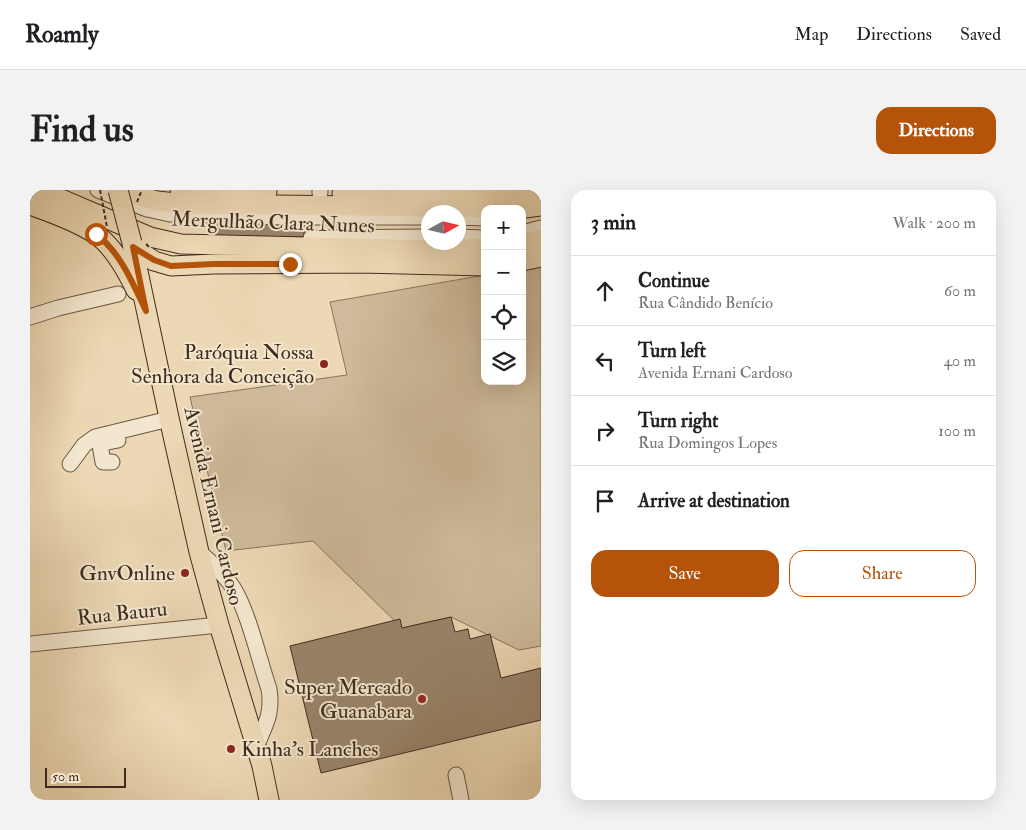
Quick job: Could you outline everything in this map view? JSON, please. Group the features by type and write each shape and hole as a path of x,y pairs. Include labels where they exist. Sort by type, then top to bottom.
{"main road":[{"name":"Mergulhão Clara Nunes","path":"40,190 150,237 181,244 437,250 481,248"},
{"name":"Mergulhão Clara Nunes","path":"118,190 157,201 186,204 525,208 541,206"},
{"name":"Avenida Ernani Cardoso","path":"118,190 133,245 170,423 200,552 219,625 270,800"},
{"path":"180,190 496,194 540,190"},
{"path":"30,204 86,229 103,240 123,265 146,311"},
{"path":"526,243 541,239"},
{"path":"133,245 154,260 171,266 352,263 481,266"},
{"path":"526,260 541,257"}],"street":[{"path":"61,190 133,222 199,237 285,239 421,237"},
{"path":"99,190 147,209 170,214 283,217 421,217"},
{"path":"526,216 541,214"},
{"path":"466,217 481,218"},
{"path":"526,232 541,228"},
{"path":"466,237 481,238"},
{"path":"30,316 118,294"},
{"path":"112,462 104,462 100,445 170,423"},
{"path":"70,464 84,445 94,437 170,423"},
{"path":"200,552 222,574 234,590 241,604 269,689 271,700 270,714 256,747"},
{"name":"Rua Bauru","path":"30,644 219,625"},
{"path":"456,775 461,800"}],"path":[{"path":"99,190 107,227"}],"shaded area":[{"path":"541,266 541,646 519,650 451,617 402,628 313,541 226,551 190,397 347,375 330,302 481,276 481,385 526,385 526,268"}],"building":[{"path":"211,221 304,223 304,237 210,238"},
{"name":"Super Mercado Guanabara","path":"451,617 455,632 468,629 470,639 490,634 501,678 541,668 541,720 321,773 290,646 400,619 402,628"}],"place":[{"name":"Paróquia Nossa Senhora da Conceição","path":"324,364"},
{"name":"GnvOnline","path":"185,573"},
{"name":"Super Mercado Guanabara","path":"422,699"},
{"name":"Kinha's Lanches","path":"231,749"}],"route":[{"path":"96,234 123,265 146,311 133,247 154,260 177,267 214,264 290,264"}]}
